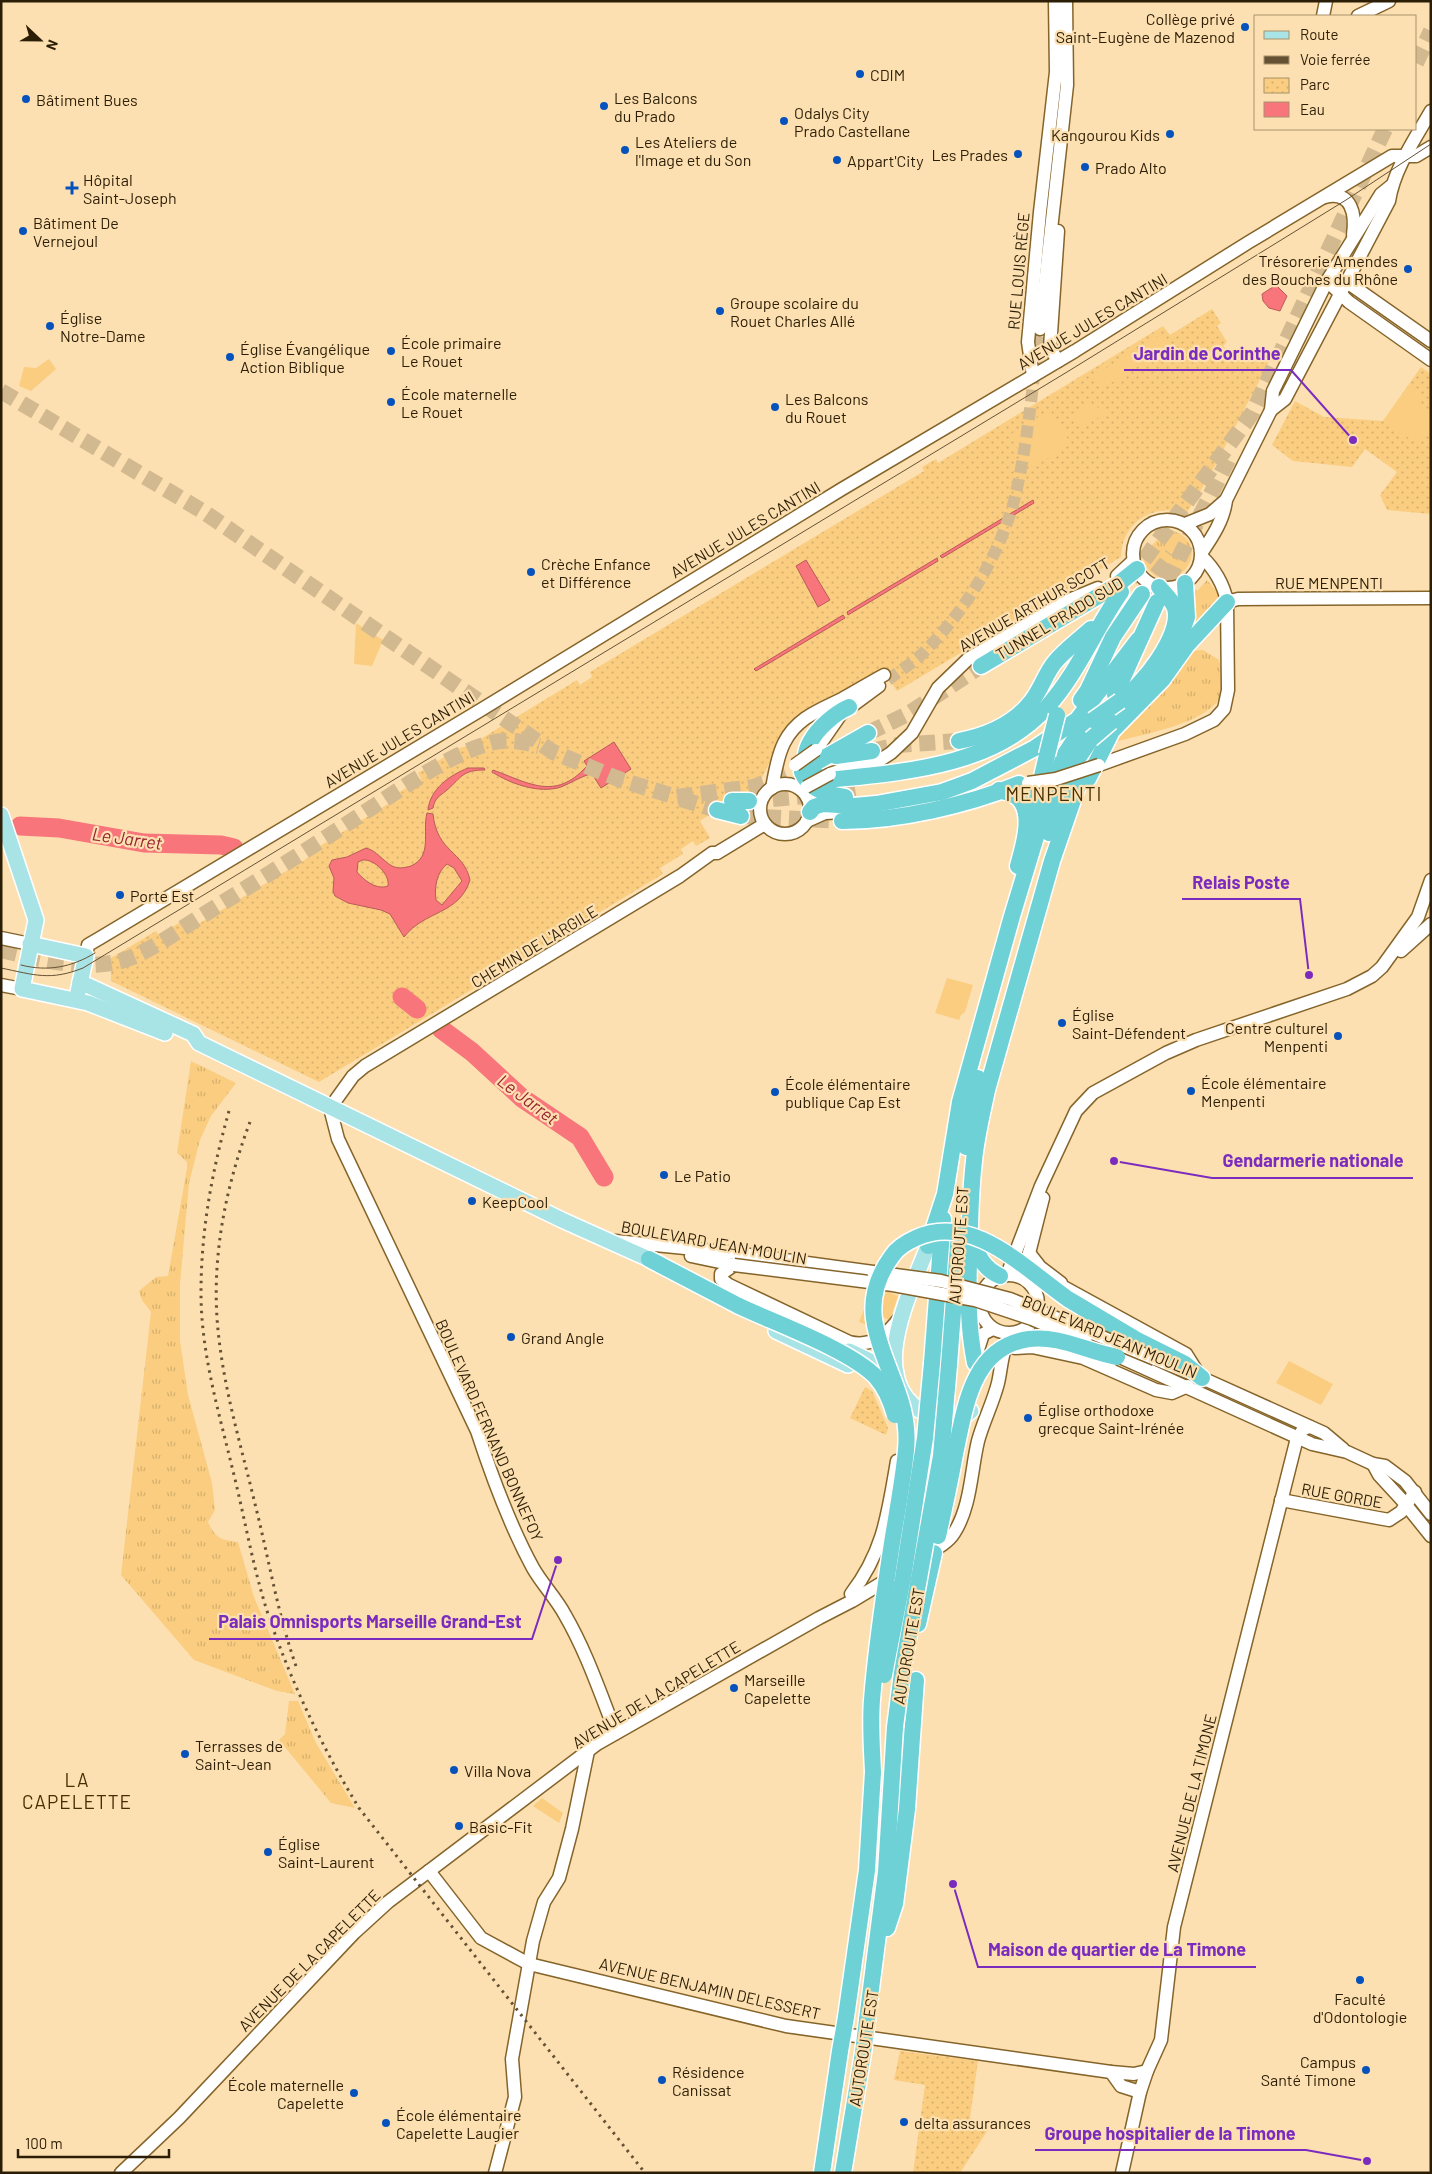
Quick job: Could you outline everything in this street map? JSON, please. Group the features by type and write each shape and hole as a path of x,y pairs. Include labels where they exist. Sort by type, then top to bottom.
{"highway":[{"name":"TUNNEL PRADO SUD","path":"981,666 1120,583 1135,565"},
{"path":"965,1159 975,1088 1044,846 1071,771 1081,751 1091,739 1149,692 1169,665 1184,630 1187,604 1185,583"},
{"path":"844,704 808,745 805,755 808,768 818,777 827,780 955,761 990,748 1027,725 1046,708 1072,672 1101,620 1121,592"},
{"path":"855,788 944,773 975,764 1030,739 1071,714 1088,690 1113,637 1142,594"},
{"path":"928,1246 945,1194 960,1102 1012,916 1056,774 1065,754 1075,739 1118,698 1132,693 1152,669 1174,626 1175,608 1158,594 1138,640 1118,698"},
{"path":"1031,935 1049,902 1063,851 1091,772 1112,731 1171,669 1187,645 1227,602"},
{"path":"959,741 986,734 1006,725 1031,702 1055,662 1101,620"},
{"path":"808,816 814,807 823,804 854,806 876,804 942,792 972,781 1035,748 1077,720 1138,640"},
{"path":"1012,916 1047,755 1057,716 1072,672"},
{"path":"844,704 813,724 805,735 798,752 800,767 804,777 822,792 836,796 860,797 952,780 1003,764"},
{"path":"822,761 868,733"},
{"path":"822,761 955,752 1010,736"},
{"path":"975,1363 969,1336 968,1313 970,1221 974,1161 981,1122 987,1090 1052,861 1081,778"},
{"path":"842,820 878,819 916,812 1024,784"},
{"path":"986,1007 995,947 1020,857 1026,818 1024,806 1017,797 999,790"},
{"path":"732,801 749,801"},
{"path":"718,810 741,816"},
{"name":"AUTOROUTE EST","path":"843,2173 876,1961 886,1872 895,1727 902,1673 941,1456 950,1365 965,1159 981,1122"},
{"name":"AUTOROUTE EST","path":"822,2173 867,1870 873,1772 885,1672 903,1578 925,1438 945,1194"},
{"path":"970,1221 976,1252 985,1267 1004,1276"},
{"path":"873,1772 872,1702 892,1543 903,1475 907,1422 901,1398 879,1341 873,1304 878,1277 889,1259 910,1240 929,1232 950,1231 970,1235 1009,1256 1071,1296 1112,1326 1185,1364 1195,1382"},
{"path":"649,1259 739,1306 838,1352 863,1366 876,1378 893,1408 897,1437 892,1543"},
{"path":"895,1727 965,1404 973,1382 984,1363 998,1351 1014,1342 1029,1339 1058,1341 1098,1354 1117,1357"},
{"path":"876,1961 895,1904 906,1809 916,1680"}],"main road":[{"path":"4,822 36,920 22,989 76,1000 147,1025 189,1043 199,1043 330,1108 610,1241 705,1281 897,1373"},
{"path":"30,944 86,956 76,1000"},
{"path":"80,982 193,1034 199,1043"},
{"path":"903,1395 897,1373 895,1337 928,1246"},
{"path":"649,1259 699,1294 885,1383 903,1395 909,1403 933,1418 947,1421 958,1420 971,1411 975,1404 977,1392 975,1363"}],"street":[{"name":"RUE LOUIS RÈGE","path":"1055,1 1056,72 1053,87 1052,170 1058,213 1050,348 1058,361"},
{"name":"RUE LOUIS RÈGE","path":"1037,329 1046,210 1067,85 1066,1"},
{"path":"1323,15 1326,1"},
{"path":"1360,15 1389,1"},
{"path":"1271,410 1285,399 1341,296 1389,201 1391,186 1405,157 1431,111"},
{"name":"AVENUE JULES CANTINI","path":"86,956 88,945 462,721 842,489 1058,361 1186,283 1248,242 1392,156 1416,156 1431,147"},
{"name":"RUE LOUIS RÈGE","path":"1033,376 1028,342 1040,212 1052,170"},
{"path":"808,816 825,813 861,813 913,806 965,795 1007,783 1024,784 1056,779 1185,734 1214,720 1224,709 1227,699 1227,602 1222,585 1202,554 1197,536 1185,524 1168,519 1151,523 1144,528 1134,543 1135,565 1158,594 1185,583 1193,576 1202,554 1225,510 1226,500 1271,410 1273,391 1327,281 1381,194 1391,186"},
{"path":"1323,198 1341,196 1348,201 1355,215 1352,241"},
{"path":"1327,281 1347,282 1431,341"},
{"path":"1327,281 1341,296 1431,360"},
{"path":"1185,524 1210,514 1226,500"},
{"name":"AVENUE ARTHUR SCOTT","path":"873,758 891,753 912,733 938,688 968,659 1064,602 1103,585 1135,565"},
{"name":"RUE MENPENTI","path":"1227,602 1238,599 1431,598"},
{"path":"772,788 780,754 790,733 806,717 823,706 844,704 886,678"},
{"path":"801,788 822,761 844,704"},
{"path":"801,788 782,784 766,792 760,805 760,812 765,824 775,832 786,834 797,831 808,816 808,801 801,788 792,776 795,765 822,761"},
{"name":"CHEMIN DE L'ARGILE","path":"330,1108 353,1076 365,1066 687,872 712,853 717,853 765,824"},
{"path":"1382,967 1418,917 1431,880"},
{"path":"1004,1276 1048,1171 1076,1112 1093,1093 1196,1040 1347,989 1372,976 1426,928 1418,917"},
{"path":"1,938 30,944"},
{"path":"1,985 22,989"},
{"name":"BOULEVARD FERNAND BONNEFOY","path":"330,1108 332,1120 341,1145 473,1423 491,1475 510,1519 533,1568 572,1629 594,1675 616,1733"},
{"path":"975,1363 979,1341 983,1334 995,1330 1010,1334 1021,1331 1034,1320 1038,1298 1024,1272 1040,1217 1048,1171"},
{"name":"BOULEVARD JEAN MOULIN","path":"610,1241 735,1259 975,1300 1032,1318 1117,1357 1152,1365"},
{"path":"1029,1253 1040,1267 1071,1296"},
{"path":"735,1259 721,1274 722,1280 728,1285 849,1342 865,1344 884,1336 902,1315"},
{"name":"BOULEVARD JEAN MOULIN","path":"735,1259 941,1281 974,1288 1036,1309 1152,1365 1310,1427 1324,1434 1347,1452"},
{"path":"995,1330 981,1313 980,1300 989,1283 1004,1276 1028,1282 1050,1282 1071,1296"},
{"name":"AVENUE DE LA CAPELETTE","path":"995,1330 1003,1362"},
{"path":"1021,1331 1051,1351"},
{"name":"AVENUE DE LA CAPELETTE","path":"121,2173 179,2118 354,1933 388,1902 588,1751 616,1733 943,1545 958,1525 964,1512 979,1438 994,1397 1003,1362 1004,1347 1021,1331"},
{"path":"1003,1362 1008,1351 1013,1348 1032,1347 1083,1358 1156,1390 1172,1393 1195,1382"},
{"name":"BOULEVARD JEAN MOULIN","path":"1195,1382 1312,1444 1347,1452 1373,1464 1385,1466 1415,1492 1431,1514"},
{"path":"851,1594 874,1561 888,1517 900,1441 899,1400 903,1395"},
{"path":"1298,1437 1303,1429 1310,1427"},
{"name":"AVENUE DE LA TIMONE","path":"1122,2173 1140,2092 1161,2040 1174,1927 1298,1437"},
{"path":"1373,1464 1379,1475 1431,1536"},
{"name":"RUE GORDE","path":"1281,1500 1389,1520 1401,1512 1415,1492"},
{"path":"874,1561 877,1582"},
{"name":"AVENUE DE LA CAPELETTE","path":"819,1618 851,1594 877,1582"},
{"path":"495,2173 515,2097 512,2059 528,1964 544,1902 559,1878 572,1829 588,1751"},
{"name":"AVENUE BENJAMIN DELESSERT","path":"429,1871 481,1938 528,1964 786,2026 1111,2072 1134,2074 1147,2071"},
{"path":"1111,2072 1121,2086 1140,2092"}],"green space":[{"path":"1212,309 1221,323 1217,326 1227,342 1223,346 1232,353 1235,349 1252,359 1254,355 1269,362 1208,479 1186,514 1162,511 1142,518 1127,534 1121,557 897,691 884,672 782,737 754,794 732,800 700,821 710,838 696,846 693,841 681,849 683,854 660,868 663,874 319,1082 111,981 111,958 156,931 159,935 184,920 190,929 321,850 320,846 399,797 398,793 421,779 418,773 459,748 471,745 577,680 580,685 592,677 590,672 924,471 922,467 936,459 938,463 1163,326 1170,335"},
{"path":"1162,334 1170,347 1101,389 1093,376"},
{"path":"49,359 56,369 31,391 19,386 24,367 36,368"},
{"path":"1421,367 1431,374 1431,514 1387,510 1380,495 1397,472 1365,449 1352,467 1293,461 1272,445 1295,401 1324,417 1383,421"},
{"path":"1408,386 1424,397 1420,402 1417,400 1415,404 1431,415 1431,425 1418,444 1383,421"},
{"path":"1091,403 1106,413 1084,426 1072,414"},
{"path":"1050,410 1071,444 1030,469 1009,435"},
{"path":"1170,530 1184,537 1191,546 1191,557 1187,567 1179,575 1169,579 1158,578 1148,569 1143,553 1146,543 1151,546 1158,539 1154,535"},
{"path":"1207,580 1219,594 1218,599 1209,613 1193,628 1191,627 1194,590 1198,590"},
{"path":"356,623 383,640 372,666 354,664"},
{"path":"1203,650 1219,660 1221,668 1222,691 1214,705 1202,714 1187,721 1152,733 1106,744 1115,732 1145,710 1191,651"},
{"path":"947,978 973,985 965,1012 959,1020 935,1013"},
{"path":"191,1061 236,1083 211,1116 200,1140 189,1183 180,1284 180,1341 188,1395 212,1483 215,1510 208,1522 213,1532 219,1537 238,1542 254,1597 295,1694 277,1691 194,1660 121,1575 151,1312 142,1300 139,1291 156,1277 168,1276 187,1168 187,1162 177,1153"},
{"path":"886,1291 898,1296 890,1320 877,1315 872,1327 859,1322 869,1296 882,1301"},
{"path":"1289,1361 1333,1384 1321,1405 1276,1383"},
{"path":"865,1387 872,1391 888,1428 886,1435 850,1418"},
{"path":"289,1701 298,1701 316,1743 355,1808 331,1803 279,1740 285,1734"},
{"path":"542,1798 563,1813 559,1823 533,1806"},
{"path":"900,2051 978,2061 970,2118 991,2125 960,2173 913,2173 925,2085 894,2080"}],"water":[{"path":"1276,285 1287,296 1280,311 1269,308 1263,301 1262,294"},
{"path":"1033,500 1034,503 942,558 940,556"},
{"path":"937,558 938,561 848,615 847,612"},
{"path":"806,560 830,600 818,607 796,566"},
{"path":"843,615 845,618 756,671 754,669"},
{"path":"614,742 631,769 601,788 584,761"},
{"path":"586,767 590,774 552,789 525,787 492,772 493,770 530,784 552,786 563,784 575,777"},
{"path":"468,768 484,768 485,770 471,771 463,775 438,797 433,808 428,810 437,789 448,779"},
{"path":"427,813 433,814 435,827 440,837 467,870 470,880 458,900 412,928 404,937 390,914 381,910 348,903 335,896 333,891 334,878 329,866 332,860 347,857 366,848 394,867 411,866 418,862 424,850","holes":["363,860 372,862 384,872 388,886 375,886 357,872 358,862","447,864 454,868 462,881 442,905 436,900 435,890 439,875"]}],"waterway":[{"name":"Le Jarret","path":"20,826 59,828 144,843 221,845 234,848"},
{"name":"Le Jarret","path":"402,997 417,1009"},
{"name":"Le Jarret","path":"441,1029 472,1052 522,1098 580,1137 604,1177"}],"tunnel":[{"path":"1417,61 1431,31"},
{"path":"1130,579 1253,412 1385,130"},
{"path":"888,680 921,655 951,622 965,604 999,544 1019,480 1040,329"},
{"path":"1,391 204,512 553,752 621,780 676,797 754,787 813,764"},
{"path":"1157,602 1228,460"},
{"path":"1142,594 1172,555"},
{"path":"868,733 908,714 981,666"},
{"path":"1081,777 1098,736"},
{"path":"1,950 61,963 91,965 121,961 162,942 407,785 456,756 500,741 520,742 539,746"},
{"path":"872,751 898,745 959,741"},
{"path":"749,801 807,796 855,788"},
{"path":"681,799 717,810"},
{"path":"741,816 842,821"}],"tram line":[{"path":"1,968 33,975 52,976 83,968 1067,372 1346,200 1431,144"},
{"path":"21,965 41,968 60,967 78,962 95,953"}],"railway":[{"path":"229,1111 217,1156 205,1224 201,1293 204,1337 216,1402 259,1582 279,1645 310,1717 333,1763 359,1808 645,2173"},
{"path":"250,1122 233,1172 222,1224 217,1277 216,1304 218,1330 224,1375 234,1420 279,1607 296,1666"}],"place":[{"name":"Collège privé Saint-Eugène de Mazenod","path":"1245,27"},
{"name":"CDIM","path":"860,74"},
{"name":"Bâtiment Bues","path":"26,99"},
{"name":"Les Balcons du Prado","path":"604,106"},
{"name":"Odalys City Prado Castellane","path":"784,121"},
{"name":"Kangourou Kids","path":"1170,134"},
{"name":"Les Ateliers de l'Image et du Son","path":"625,150"},
{"name":"Les Prades","path":"1018,154"},
{"name":"Appart'City","path":"837,160"},
{"name":"Prado Alto","path":"1085,167"},
{"name":"Hôpital Saint-Joseph","path":"72,188"},
{"name":"Bâtiment De Vernejoul","path":"23,231"},
{"name":"Trésorerie Amendes des Bouches du Rhône","path":"1408,269"},
{"name":"Groupe scolaire du Rouet Charles Allé","path":"720,311"},
{"name":"Église Notre-Dame","path":"50,326"},
{"name":"École primaire Le Rouet","path":"391,351"},
{"name":"Église Évangélique Action Biblique","path":"230,357"},
{"name":"École maternelle Le Rouet","path":"391,402"},
{"name":"Les Balcons du Rouet","path":"775,407"},
{"name":"Jardin de Corinthe","path":"1353,440"},
{"name":"Crèche Enfance et Différence","path":"531,572"},
{"name":"Porte Est","path":"120,895"},
{"name":"Relais Poste","path":"1309,975"},
{"name":"Église Saint-Défendent","path":"1062,1023"},
{"name":"Centre culturel Menpenti","path":"1338,1036"},
{"name":"École élémentaire Menpenti","path":"1191,1091"},
{"name":"École élémentaire publique Cap Est","path":"775,1092"},
{"name":"Gendarmerie nationale","path":"1114,1161"},
{"name":"Le Patio","path":"664,1175"},
{"name":"KeepCool","path":"472,1201"},
{"name":"Grand Angle","path":"511,1337"},
{"name":"Église orthodoxe grecque Saint-Irénée","path":"1028,1418"},
{"name":"Palais Omnisports Marseille Grand-Est","path":"558,1560"},
{"name":"Marseille Capelette","path":"734,1688"},
{"name":"Terrasses de Saint-Jean","path":"185,1754"},
{"name":"Villa Nova","path":"454,1770"},
{"name":"Basic-Fit","path":"459,1826"},
{"name":"Église Saint-Laurent","path":"268,1852"},
{"name":"Maison de quartier de La Timone","path":"953,1884"},
{"name":"Faculté d'Odontologie","path":"1360,1980"},
{"name":"Campus Santé Timone","path":"1366,2070"},
{"name":"Résidence Canissat","path":"662,2080"},
{"name":"École maternelle Capelette","path":"354,2093"},
{"name":"delta assurances","path":"904,2122"},
{"name":"École élémentaire Capelette Laugier","path":"386,2123"},
{"name":"Groupe hospitalier de la Timone","path":"1367,2161"}],"district":[{"name":"MENPENTI","path":"1054,793"},
{"name":"LA CAPELETTE","path":"77,1790"}]}
